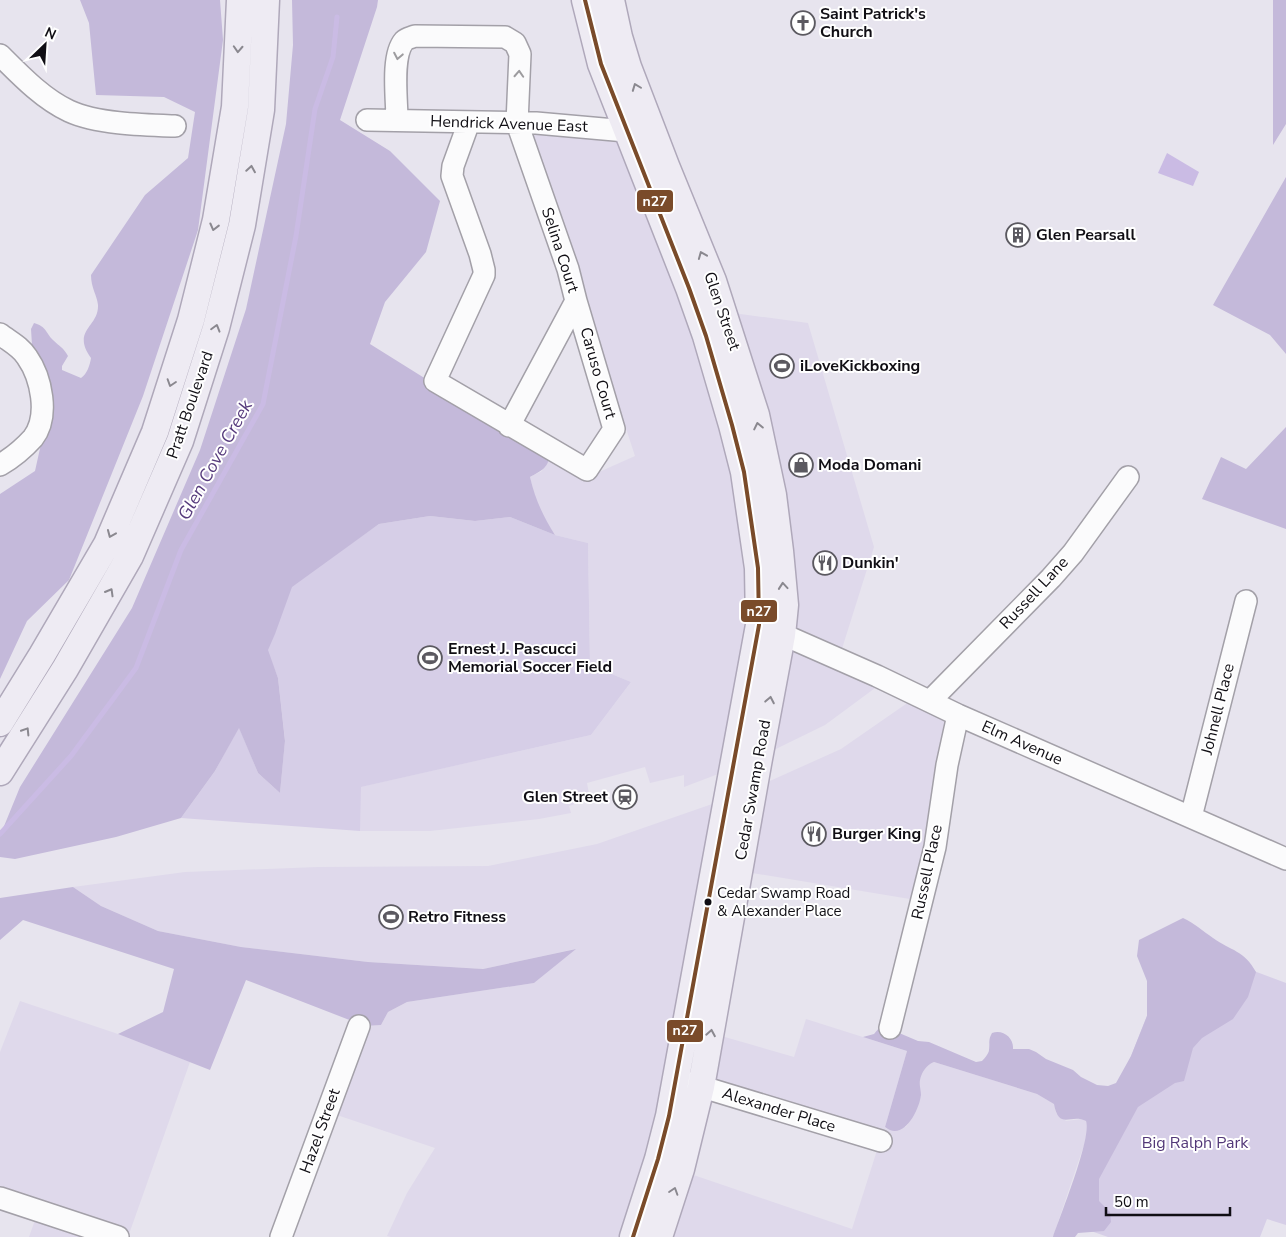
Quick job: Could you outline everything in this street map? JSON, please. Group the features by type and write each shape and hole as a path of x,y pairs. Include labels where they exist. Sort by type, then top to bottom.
{"main road":[{"name":"Pratt Boulevard","path":"0,723 107,544 155,432 191,320 216,220 235,107 240,0"},
{"name":"Pratt Boulevard","path":"0,772 65,669 130,556 180,441 216,328 242,225 261,110 266,0"},
{"name":"Glen Street","path":"585,0 601,64 638,127"},
{"name":"Glen Street","path":"611,0 628,67 638,127 700,317 744,472 758,568 771,630"},
{"name":"Cedar Swamp Road","path":"634,1237 658,1159 771,630"},
{"name":"Cedar Swamp Road","path":"659,1237 681,1168 701,1087 758,764 771,630"}],"street":[{"path":"398,120 396,57 405,39 414,36 505,37 515,43 520,54 517,123"},
{"path":"0,55 52,102 69,112 88,118 141,125 175,126"},
{"name":"Hendrick Avenue East","path":"367,120 638,127"},
{"path":"469,122 453,166 452,176 480,254 484,275 435,381 509,426"},
{"name":"Selina Court","path":"509,426 576,300 568,269 517,123"},
{"name":"Caruso Court","path":"509,426 587,470 614,429 576,300"},
{"path":"0,334 27,356 37,375 42,405 41,418 34,436 10,459 0,465"},
{"name":"Russell Lane","path":"930,701 1051,578 1072,553 1128,477"},
{"name":"Johnell Place","path":"1191,817 1246,601"},
{"name":"Elm Avenue","path":"771,630 878,676 958,715 1191,817 1285,853"},
{"name":"Russell Place","path":"890,1028 935,847 947,765 958,715"},
{"name":"Hazel Street","path":"281,1237 359,1026"},
{"name":"Alexander Place","path":"676,1079 881,1141"},
{"path":"0,1198 89,1232 118,1237"}],"shaded area":[{"path":"80,0 220,0 223,40 198,230 143,396 69,580 27,621 0,679 0,494 35,471 51,399 49,378 42,359 35,352 32,345 31,329 34,323 41,326 65,351 68,356 62,366 62,370 81,378 85,374 91,358 86,349 85,335 95,319 98,305 91,275 145,195 188,158 195,112 164,97 96,95 89,23"},
{"path":"292,0 378,0 340,120 390,151 440,201 426,252 385,302 370,344 549,456 545,467 530,477 540,507 555,535 510,517 475,521 430,516 379,524 292,587 268,650 278,678 285,741 280,793 258,773 239,728 215,771 181,818 116,837 15,859 0,857 0,836 20,787 132,608 200,450 246,309 286,124 293,45"},
{"path":"1273,0 1286,0 1286,124 1273,145"},
{"path":"522,126 621,135 733,313 808,323 874,547 840,655 890,677 825,725 747,763 684,787 684,775 650,783 645,767 587,783 590,799 569,806 571,813 539,819 430,831 360,831 360,787 591,735 631,682 590,665 588,543 555,535 542,516 530,477 542,471 549,456 588,477 635,456 581,291"},
{"path":"1167,153 1199,172 1193,186 1158,173"},
{"path":"1286,177 1286,354 1270,335 1213,305"},
{"path":"1286,427 1286,529 1202,499 1221,457 1246,469"},
{"path":"916,697 951,716 922,901 728,869 697,1029 794,1057 806,1019 907,1051 885,1127 887,1129 906,1127 921,1096 919,1082 924,1069 928,1064 934,1062 1037,1094 1055,1104 1056,1113 1066,1121 1081,1119 1086,1121 1088,1126 1085,1142 1053,1237 387,1236 407,1193 435,1148 331,1113 365,1026 381,1025 388,1012 407,1002 534,983 575,949 483,969 368,962 241,947 158,931 101,906 73,887 185,872 318,867 488,866 597,844 741,794 841,749","holes":["692,1087 879,1144 852,1229 670,1167"]},
{"path":"73,887 101,906 158,931 241,947 368,962 483,969 576,949 534,983 407,1002 388,1012 381,1025 365,1026 246,980 210,1070 118,1034 163,1012 174,969 23,920 0,940 0,898"},
{"path":"1183,918 1242,955 1256,972 1248,997 1233,1019 1202,1038 1193,1048 1184,1081 1175,1083 1138,1107 1099,1179 1099,1201 1110,1212 1111,1222 1104,1231 1078,1233 1075,1237 1053,1237 1080,1160 1087,1130 1086,1121 1081,1119 1062,1119 1056,1112 1054,1104 1037,1094 934,1062 922,1074 920,1102 909,1123 898,1131 892,1131 885,1127 907,1051 863,1037 874,1034 879,1028 885,1027 918,1041 929,1042 976,1062 982,1061 988,1054 992,1033 1000,1032 1010,1038 1013,1049 1029,1049 1036,1052 1046,1059 1073,1070 1081,1077 1097,1085 1108,1086 1116,1083 1131,1056 1147,1016 1147,981 1137,956 1139,940"},
{"path":"20,1001 118,1034 190,1062 128,1237 29,1237 39,1209 0,1195 0,1052"}],"green space":[{"name":"Ernest J. Pascucci Memorial Soccer Field","path":"430,516 475,521 510,517 555,535 588,543 590,665 631,682 591,735 361,787 360,831 181,818 215,771 239,727 258,773 280,793 285,740 278,678 267,650 262,591 339,552 379,524"},
{"name":"Big Ralph Park","path":"1176,942 1286,983 1286,1225 1267,1219 1260,1237 1108,1237 1068,1223 1105,1122"}],"waterway":[{"name":"Glen Cove Creek","path":"0,834 71,756 136,668 181,550 263,404 296,236 315,109 333,57 337,17"}],"transit line":[{"name":"n27","path":"585,0 601,64 706,336 744,472 758,568 759,625 669,1116 658,1159 633,1237"}],"place":[{"name":"Saint Patrick's Church","path":"803,23"},
{"name":"Glen Pearsall","path":"1018,235"},
{"name":"iLoveKickboxing","path":"782,366"},
{"name":"Moda Domani","path":"801,465"},
{"name":"Dunkin'","path":"825,563"},
{"name":"Ernest J. Pascucci Memorial Soccer Field","path":"430,658"},
{"name":"Glen Street","path":"625,797"},
{"name":"Burger King","path":"814,834"},
{"name":"Cedar Swamp Road & Alexander Place","path":"708,902"},
{"name":"Retro Fitness","path":"391,917"}]}
